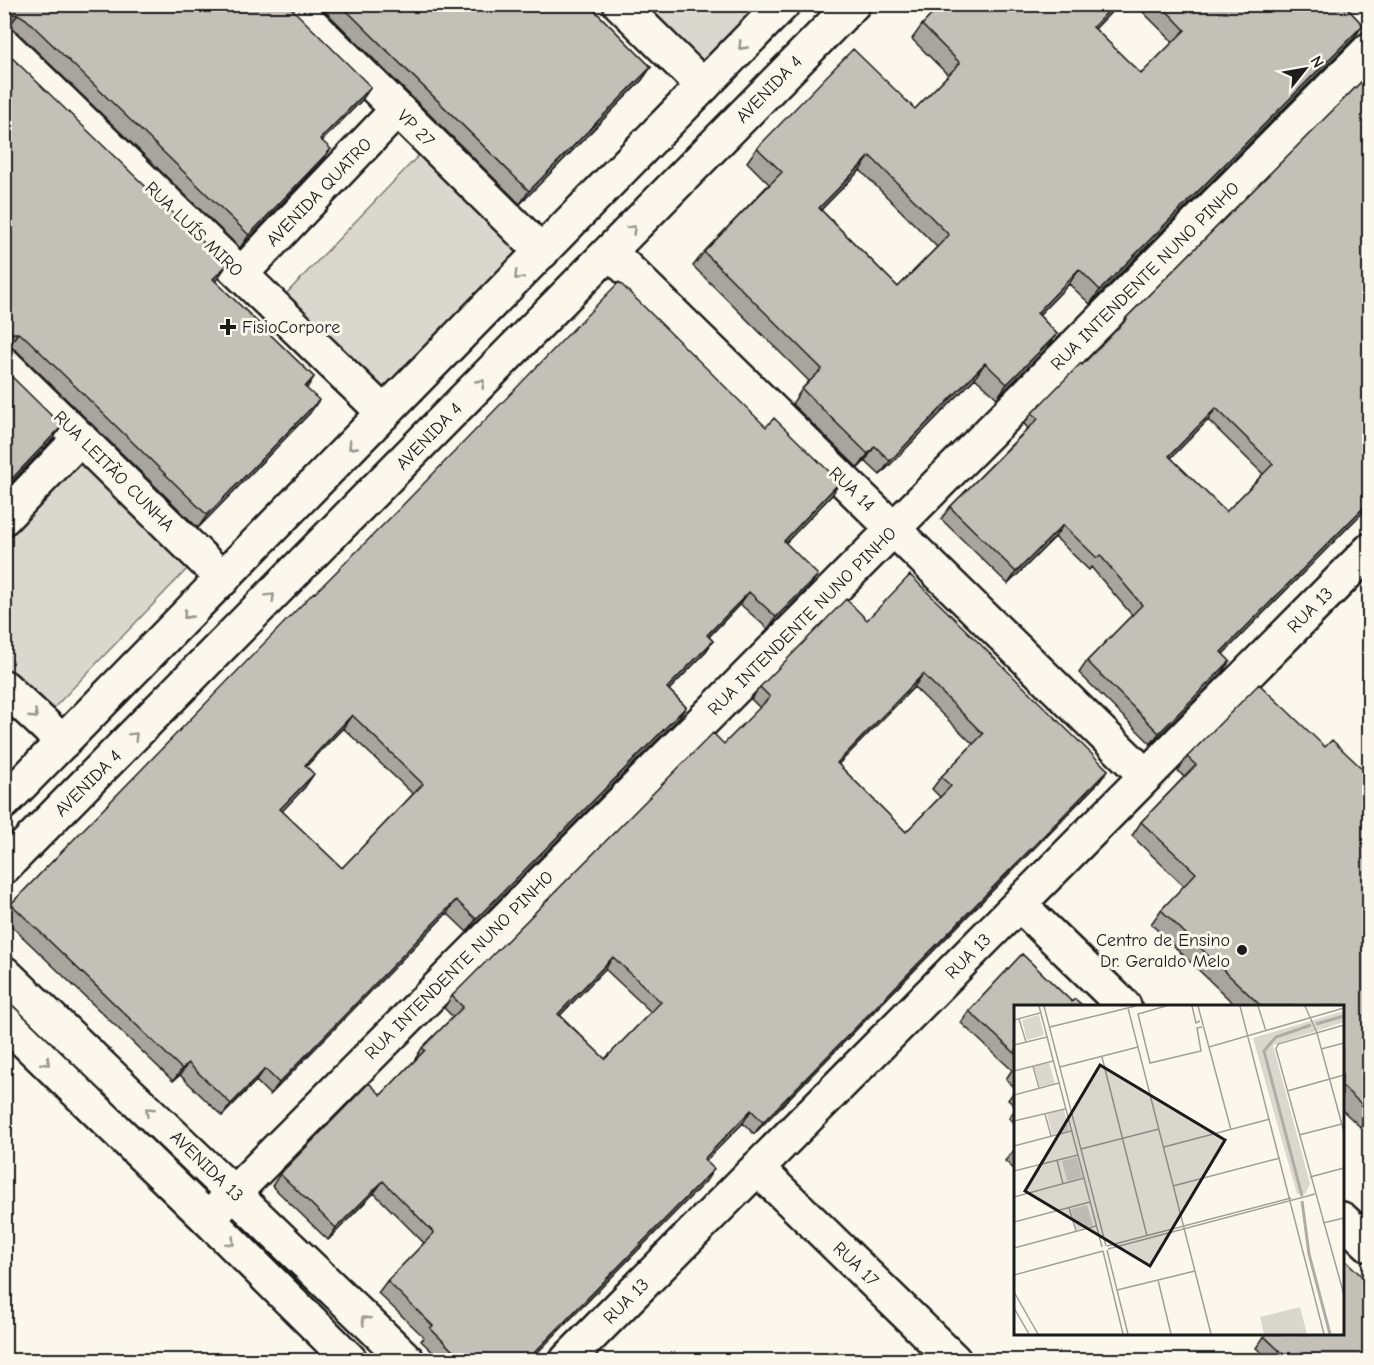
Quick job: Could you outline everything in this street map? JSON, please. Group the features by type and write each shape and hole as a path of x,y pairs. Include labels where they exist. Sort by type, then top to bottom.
{"street":[{"name":"VP 27","path":"291,4 542,252"},
{"path":"620,4 703,86"},
{"path":"4,802 783,4"},
{"name":"AVENIDA 4","path":"4,867 853,4"},
{"name":"RUA LUÍS MIRO","path":"4,45 384,413"},
{"name":"RUA INTENDENTE NUNO PINHO","path":"208,1219 1370,49"},
{"name":"AVENIDA QUATRO","path":"241,274 397,110"},
{"path":"636,156 670,190"},
{"name":"RUA 14","path":"610,252 1146,776"},
{"name":"RUA LEITÃO CUNHA","path":"4,364 223,579"},
{"path":"4,518 80,438"},
{"path":"302,497 335,531"},
{"name":"RUA 13","path":"567,1360 1370,550"},
{"path":"4,687 63,742"},
{"path":"1019,904 1123,1005"},
{"name":"AVENIDA 13","path":"4,973 407,1360"},
{"name":"AVENIDA 13","path":"4,1021 350,1360"},
{"name":"RUA 17","path":"758,1168 954,1360"},
{"path":"1344,1221 1370,1245"}],"shaded area":[{"path":"638,5 760,5 699,66"},
{"path":"419,155 525,252 387,394 285,295"},
{"path":"77,459 188,568 50,712 5,669 4,532"}],"building":[{"path":"4,4 287,4 371,87 320,139 331,149 249,235 26,19 18,14 4,16"},
{"path":"340,4 588,4 651,67 529,191"},
{"path":"942,4 1115,4 1093,27 1141,74 1185,30 1160,4 1343,4 1363,25 1100,290 1079,269 1037,313 1057,334 1007,384 985,363 890,461 875,446 868,454 802,389 822,369 704,252 782,172 757,148 853,49 915,109 960,63 922,25","holes":["870,156 949,235 898,287 819,208"]},
{"path":"4,50 227,265 213,279 314,377 305,387 319,400 207,515 26,338 18,333 4,335"},
{"path":"1370,73 1370,501 1221,652 1230,661 1159,733 1087,661 1142,605 1100,555 1097,558 1063,525 1016,572 950,507 1038,419 1032,413","holes":["1216,408 1273,464 1226,512 1169,456"]},
{"path":"619,282 766,427 774,418 840,482 784,541 818,575 776,617 749,592 707,635 713,641 667,688 686,707 476,919 456,900 279,1083 265,1069 231,1104 188,1063 182,1069 11,904 314,592 399,509","holes":["352,715 423,784 342,868 280,809 314,774 305,765"]},
{"path":"4,369 62,426 4,487"},
{"path":"910,575 1108,770 763,1122 751,1110 704,1159 714,1169 527,1360 462,1360 430,1328 433,1326 387,1281 434,1233 383,1181 336,1228 280,1174 369,1083 381,1095 425,1050 422,1048 463,1007 452,996 713,733 724,744 770,697 760,687 846,599 867,620","holes":["923,674 983,734 941,777 951,786 906,832 837,763","613,957 661,1002 605,1059 558,1014"]},
{"name":"Centro de Ensino Dr. Geraldo Melo","path":"1259,684 1325,747 1332,740 1370,776 1370,1112 1344,1088 1344,1005 1260,1005 1161,910 1196,873 1141,822 1196,765 1187,757"},
{"path":"1022,954 1072,1002 1075,999 1082,1005 1014,1005 1014,1052 969,1011"},
{"path":"1344,1259 1370,1284 1370,1360 1289,1360 1264,1336 1344,1335"}],"place":[{"name":"FisioCorpore","path":"228,327"},
{"name":"Centro de Ensino Dr. Geraldo Melo","path":"1242,950"}]}
